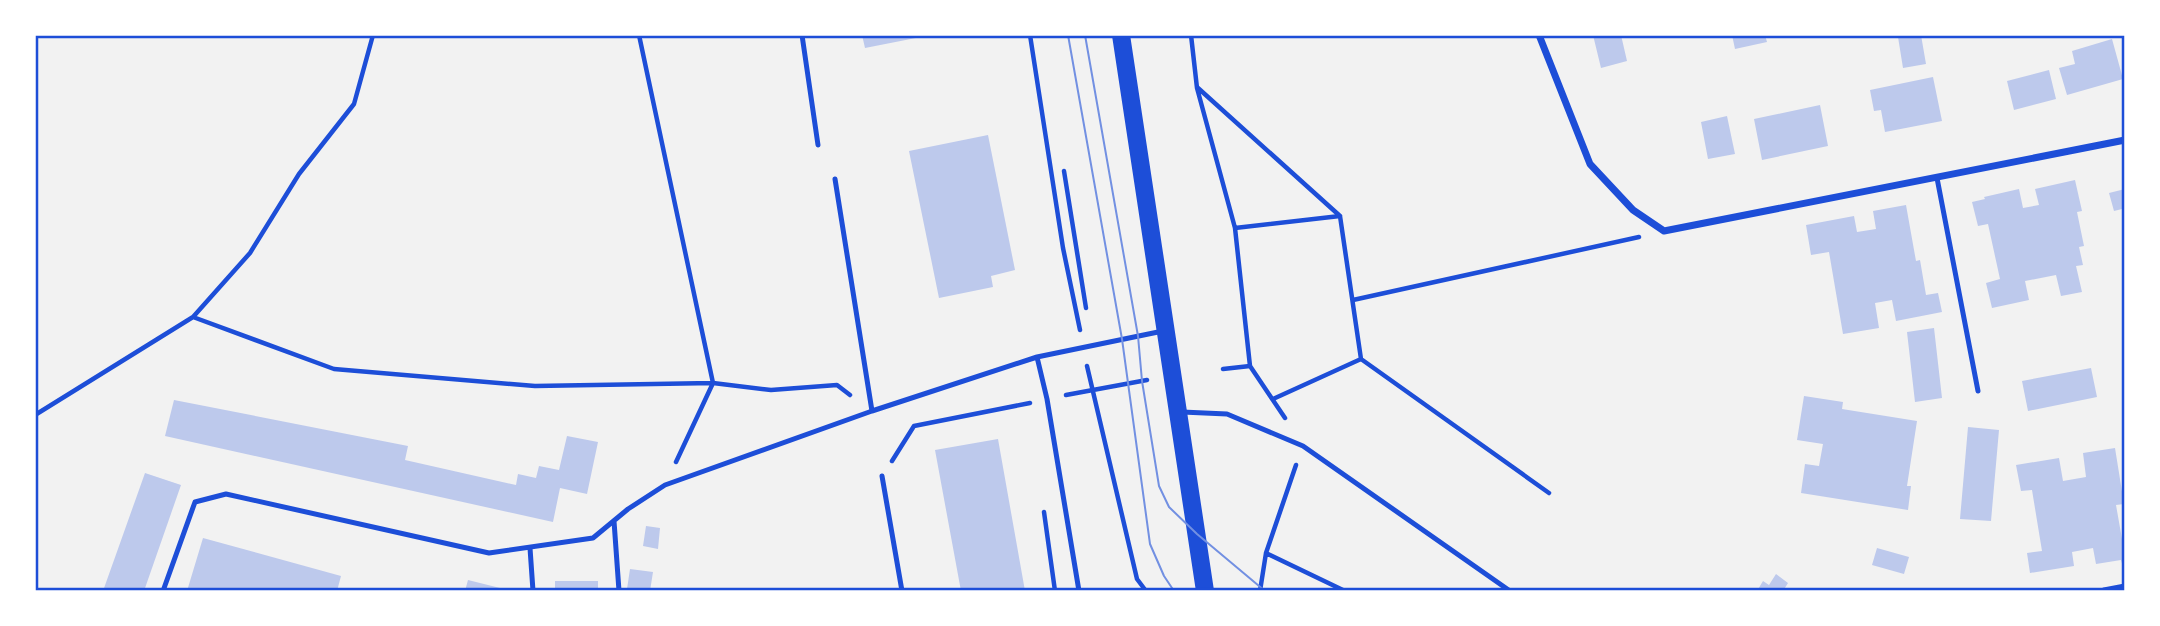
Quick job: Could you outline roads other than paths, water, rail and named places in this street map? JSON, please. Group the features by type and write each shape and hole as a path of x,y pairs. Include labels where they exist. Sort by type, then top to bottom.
{"main road":[{"path":"1121,35 1205,591"}],"street":[{"path":"1539,35 1590,164 1633,210 1664,232 2125,141"},
{"path":"2104,591 2125,587"}],"lane":[{"path":"802,35 818,145"},
{"path":"1937,178 1978,391"},
{"path":"835,179 872,411"},
{"path":"163,591 195,502 226,494 489,553 593,538 665,485 872,411 1037,357 1166,331"},
{"path":"1037,357 1079,591"},
{"path":"1178,412 1227,414 1303,446 1510,591"},
{"path":"882,476 902,591"},
{"path":"614,521 619,591"},
{"path":"530,548 533,591"}],"tram line":[{"path":"1068,35 1122,339 1150,544 1174,591"},
{"path":"1085,35 1138,336 1142,381 1159,486 1169,507 1265,591"}]}
